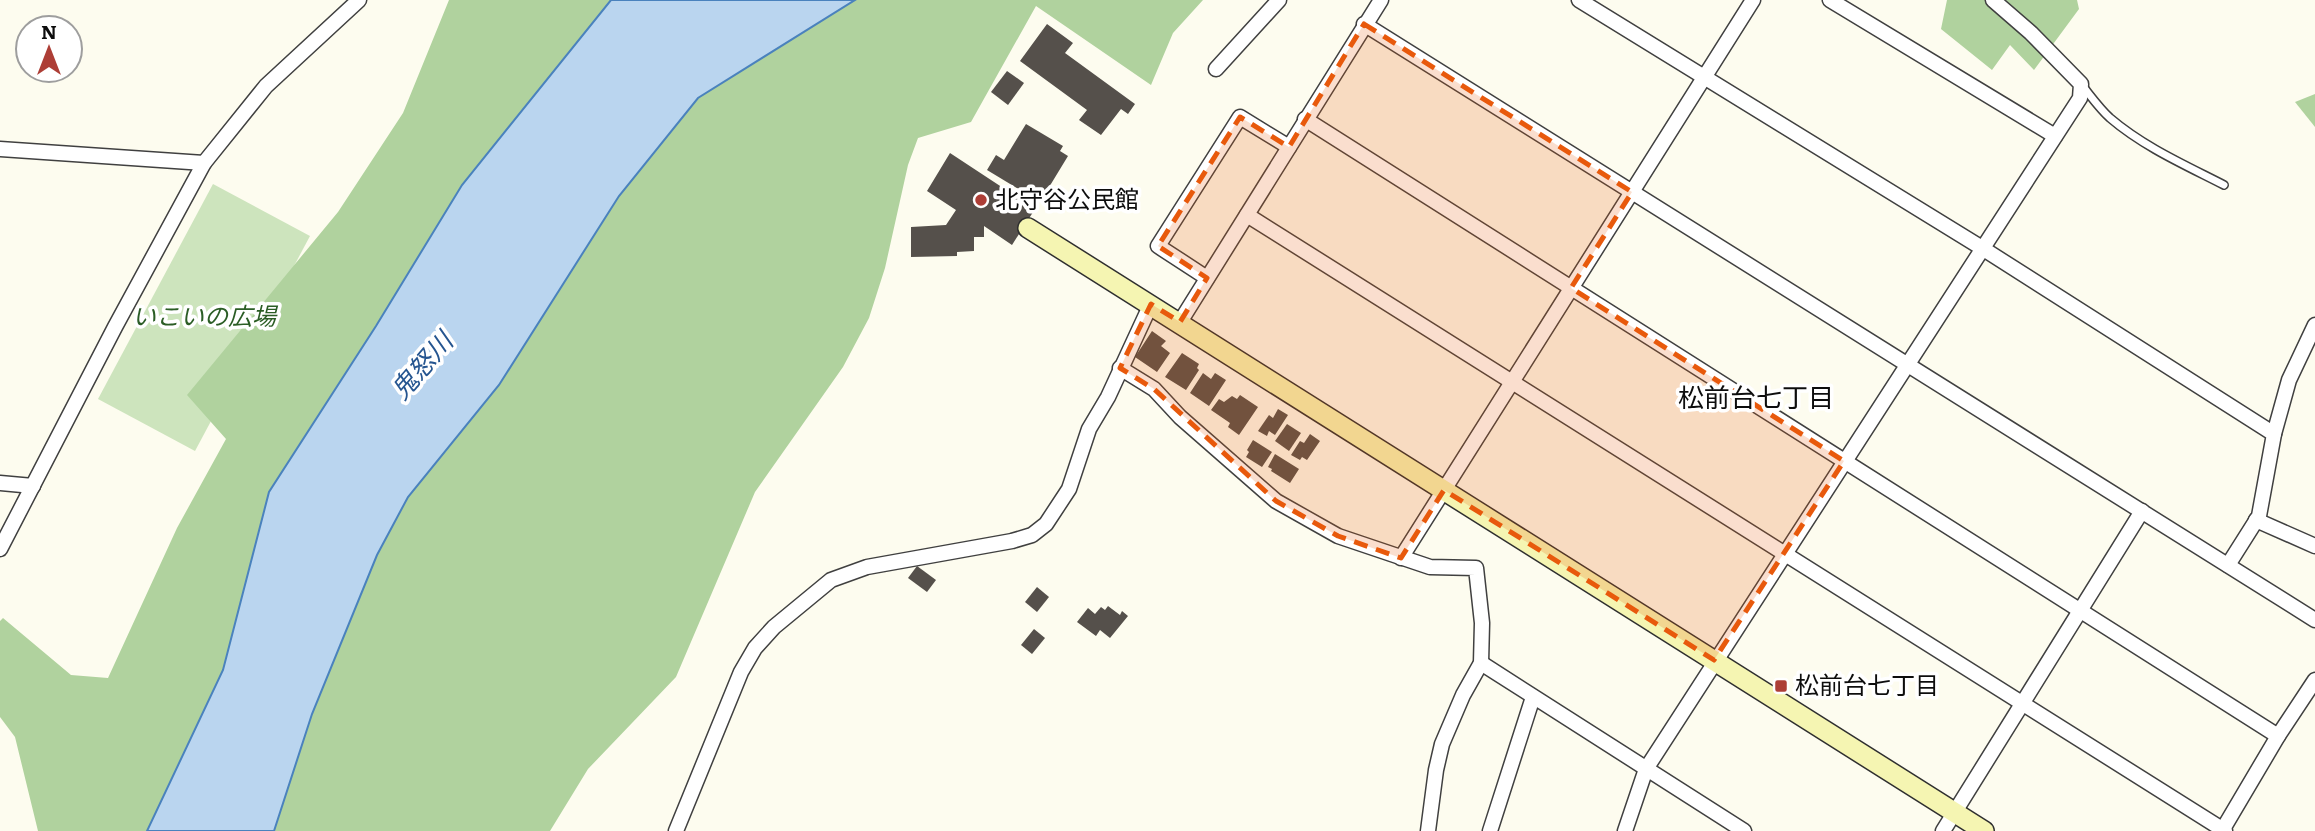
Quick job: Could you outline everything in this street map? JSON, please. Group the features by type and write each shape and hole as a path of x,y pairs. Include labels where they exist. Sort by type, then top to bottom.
{"street":[{"path":"0,549 204,163 266,86 359,0"},
{"path":"1216,69 1279,0"},
{"path":"1180,322 1381,0"},
{"path":"1579,0 1982,248 2274,434"},
{"path":"1401,558 1753,0"},
{"path":"1830,0 2055,136"},
{"path":"1625,831 1646,769 2080,98 2081,84 2031,33 1993,0"},
{"path":"1364,24 2315,620"},
{"path":"1207,278 1158,246 1240,117 1289,147"},
{"path":"1306,119 2278,736"},
{"path":"0,149 204,163"},
{"path":"1247,215 2224,830 2278,736 2315,680"},
{"path":"1028,228 1984,831"},
{"path":"676,831 741,672 755,648 774,627 831,580 867,567 1032,536 1046,524 1069,489 1089,429 1151,304"},
{"path":"2228,565 2259,516 2274,434 2290,380 2315,325"},
{"path":"1120,368 1154,389 1180,417 1276,501 1338,536 1430,567 1476,568 1482,623 1481,663 1463,695 1442,744 1427,831"},
{"path":"0,483 33,486"},
{"path":"1943,831 2142,511"},
{"path":"2256,520 2315,546"},
{"path":"1481,663 1744,831"},
{"path":"1490,831 1533,697"}],"lane":[{"path":"2081,84 2108,116 2133,136 2167,157 2224,185"}],"highlighted area":[{"path":"1364,24 1632,192 1571,288 1844,461 1714,660 1444,490 1401,558 1338,536 1276,501 1154,389 1120,368 1151,304 1180,322 1207,278 1158,246 1240,117 1289,147"}],"green space":[{"path":"449,0 611,0 462,185 376,326 269,492 223,670 147,831 38,831 15,737 0,717 0,621 3,618 71,675 108,678 177,528 226,439 187,395 338,212 403,113"},
{"path":"855,0 1203,0 1173,33 1151,85 1036,6 971,122 918,138 908,165 885,268 869,318 843,367 755,492 676,677 588,769 550,831 274,831 312,714 377,555 408,497 499,385 619,196 698,98"},
{"path":"1947,0 2077,0 2079,9 2034,70 2010,45 1992,70 1941,29"},
{"path":"2315,94 2315,127 2295,102"},
{"name":"いこいの広場","path":"213,184 310,236 195,451 98,399"}],"water":[{"name":"鬼怒川","path":"611,0 855,0 698,98 619,196 499,385 408,497 377,555 312,714 274,831 147,831 223,670 269,492 376,326 462,185"}],"building":[{"path":"1047,24 1073,43 1065,53 1135,104 1128,114 1121,109 1101,135 1079,120 1087,110 1020,61"},
{"path":"1007,71 1024,83 1008,105 991,92"},
{"path":"1026,124 1063,146 1060,151 1068,156 1040,202 987,170 996,155 1004,160"},
{"name":"北守谷公民館","path":"950,153 1035,209 1012,245 984,226 984,237 974,237 974,251 957,252 957,256 911,257 911,227 946,225 956,210 927,191"},
{"path":"1152,331 1166,341 1161,346 1170,353 1157,372 1135,357"},
{"path":"1182,353 1199,364 1199,370 1186,390 1165,377"},
{"path":"1203,373 1211,379 1215,373 1226,380 1209,406 1190,393"},
{"path":"1240,395 1258,407 1239,435 1228,427 1230,423 1211,410 1219,399 1224,402 1232,396 1237,399"},
{"path":"1278,409 1288,415 1275,435 1269,431 1267,436 1258,431 1269,415 1273,418"},
{"path":"1287,424 1301,433 1289,451 1275,441"},
{"path":"1310,434 1320,441 1307,460 1291,455 1300,441 1304,443"},
{"path":"1253,440 1272,452 1262,467 1246,457"},
{"path":"1275,454 1299,469 1290,483 1268,467"},
{"path":"917,566 936,580 927,592 908,578"},
{"path":"1037,587 1049,597 1037,612 1025,602"},
{"path":"1108,606 1120,615 1122,611 1128,616 1110,638 1100,630 1096,636 1077,622 1088,608 1095,614 1101,607 1105,610"},
{"path":"1034,629 1045,638 1032,654 1021,645"}],"place":[{"name":"北守谷公民館","path":"981,200"},
{"name":"松前台七丁目","path":"1781,686"}],"district":[{"name":"松前台七丁目","path":"1756,398"}]}
